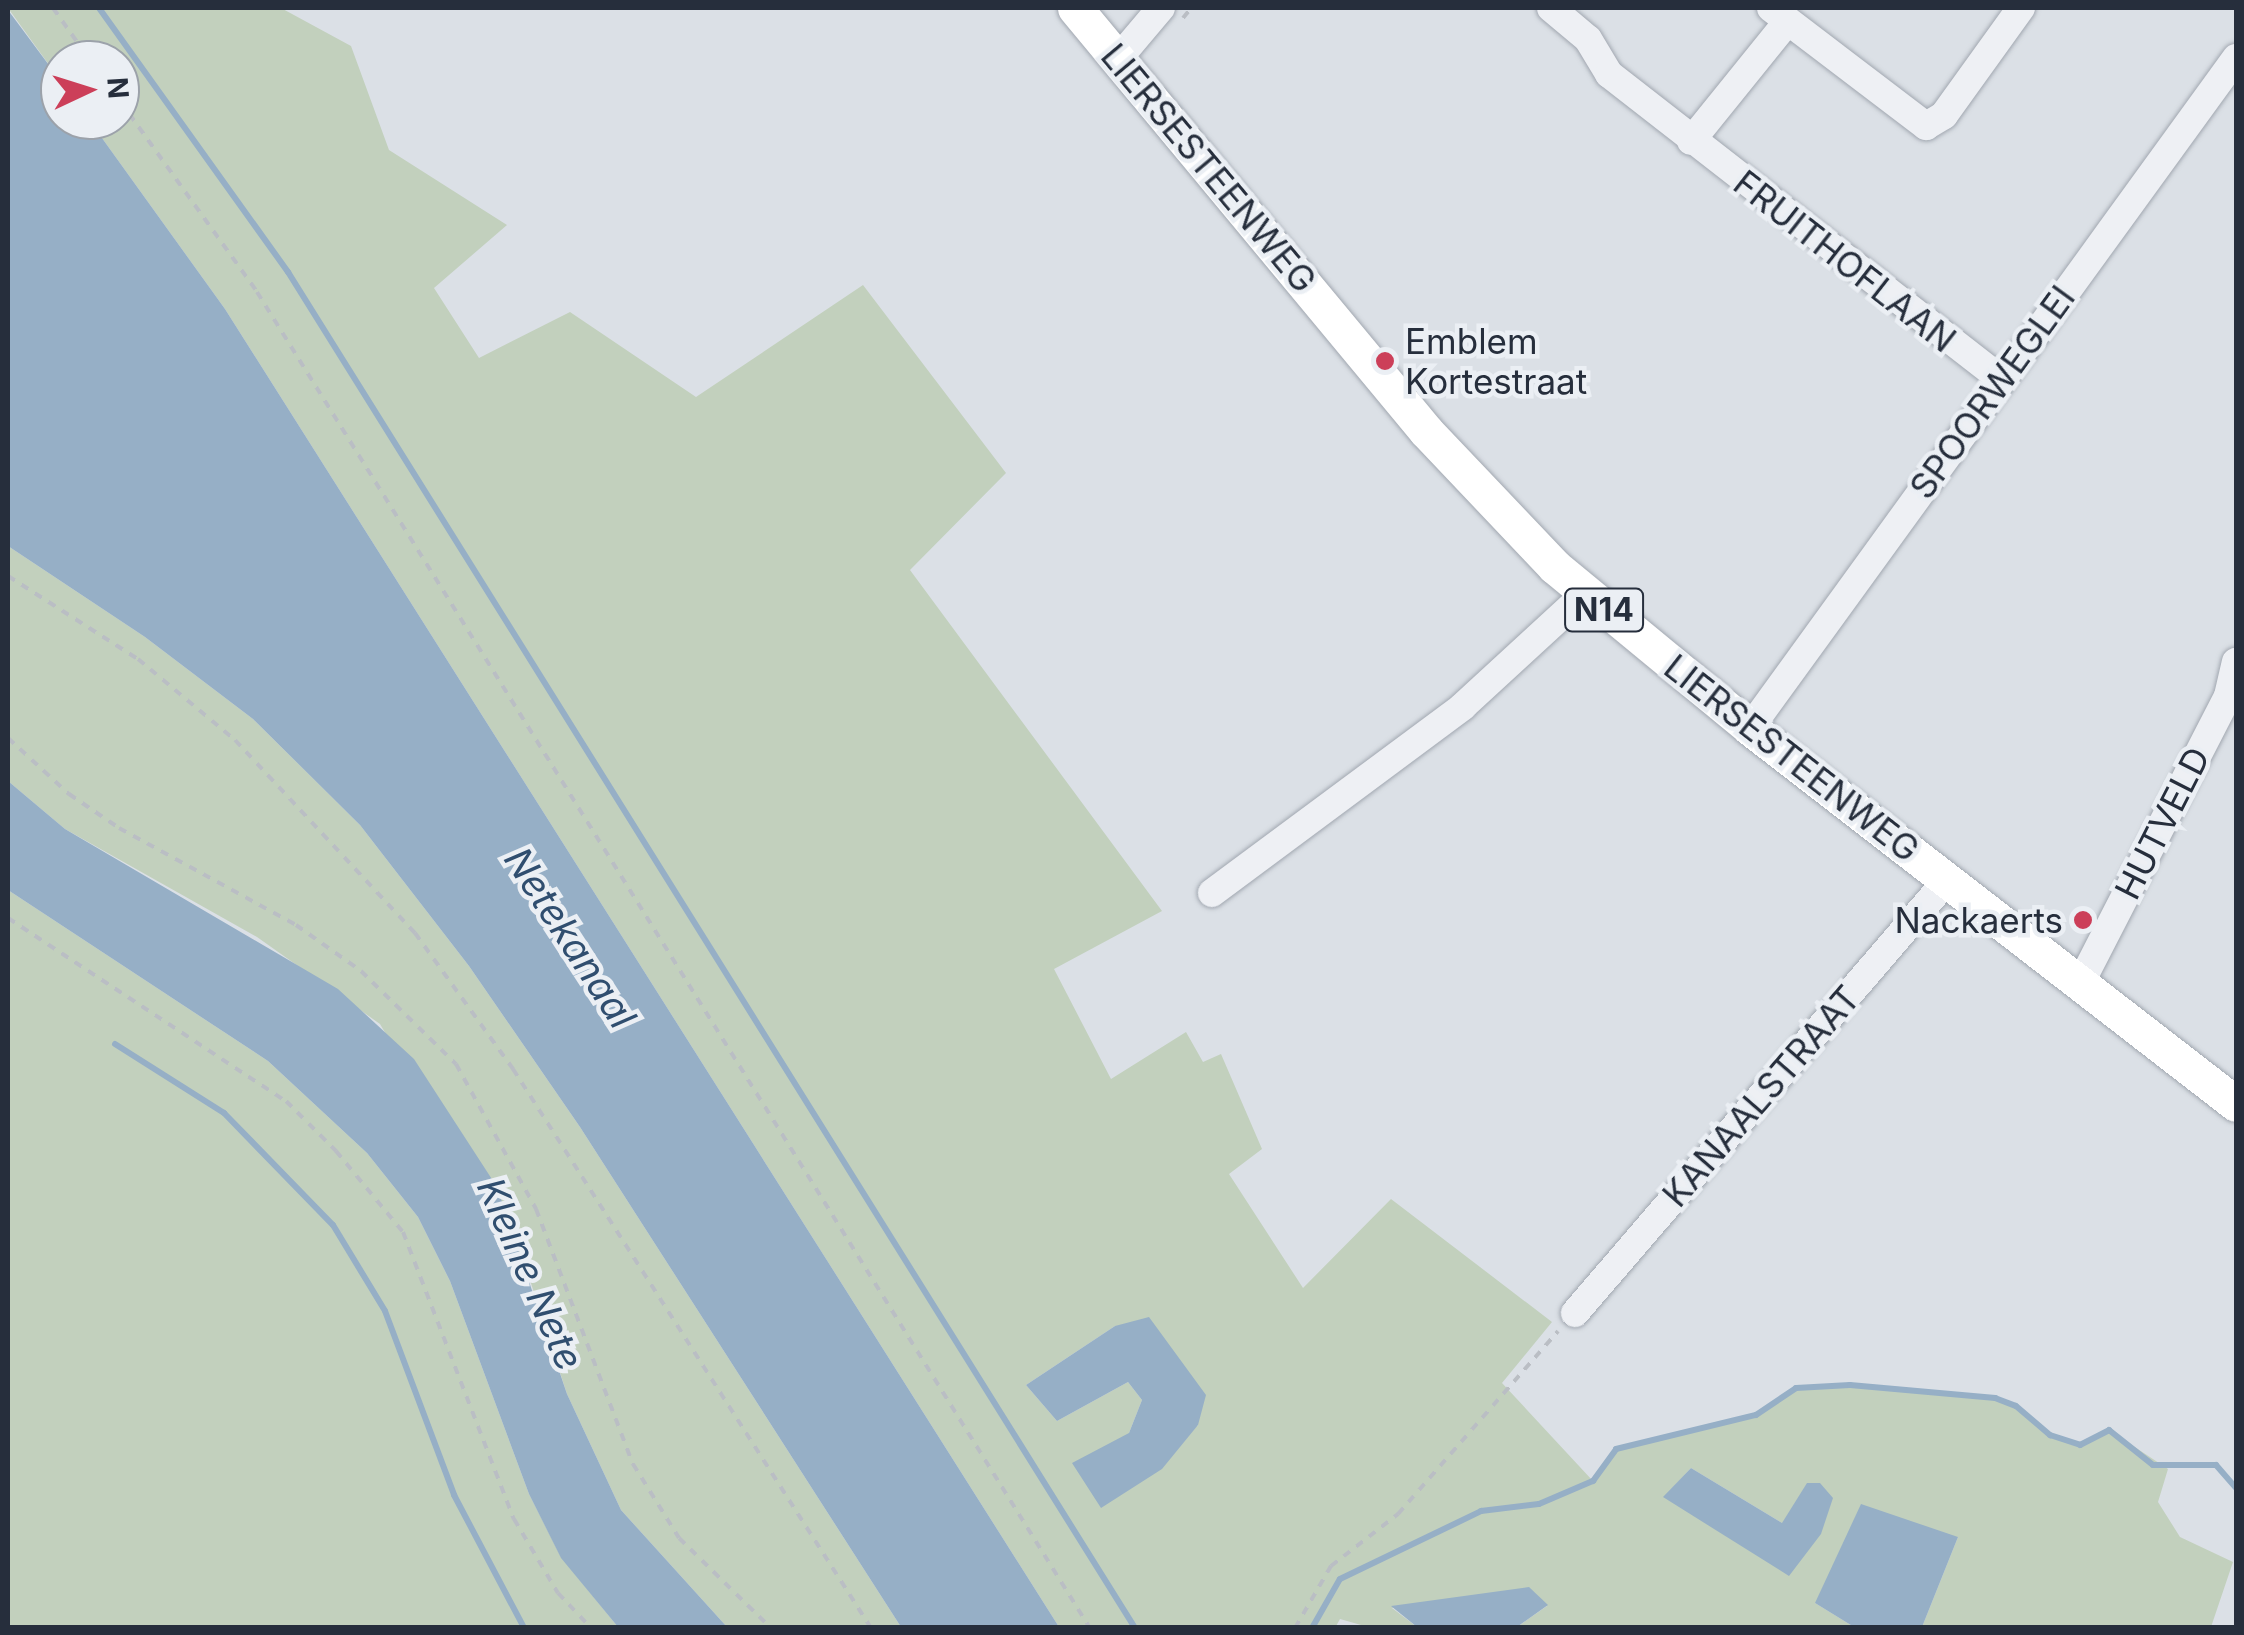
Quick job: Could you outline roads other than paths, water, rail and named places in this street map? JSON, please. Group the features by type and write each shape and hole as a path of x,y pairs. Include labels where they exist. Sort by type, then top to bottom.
{"main road":[{"name":"LIERSESTEENWEG","path":"1075,8 1585,594 1750,728 2236,1104"}],"street":[{"path":"1117,60 1160,8"},
{"name":"FRUITHOFLAAN","path":"1551,8 1588,39 1609,74 2001,379"},
{"path":"1691,141 1779,15 1926,126 1944,115 2020,8"},
{"name":"SPOORWEGLEI","path":"1750,728 2236,58"},
{"path":"1212,894 1462,708 1585,594"},
{"name":"HUTVELD","path":"2080,984 2228,696 2236,662"},
{"name":"KANAALSTRAAT","path":"1575,1312 1948,879"}],"water":[{"name":"Netekanaal","path":"8,10 40,53 40,140 103,140 225,309 1059,1627 901,1627 580,1127 469,966 360,825 253,719 145,637 8,546"},
{"path":"8,781 65,829 338,989 414,1059 497,1187 567,1394 621,1510 727,1627 618,1627 561,1558 529,1494 450,1281 418,1217 367,1153 268,1061 8,890"},
{"path":"1149,1317 1206,1395 1198,1425 1162,1469 1101,1508 1072,1463 1129,1433 1142,1400 1128,1382 1057,1421 1026,1385 1115,1326"},
{"path":"1691,1468 1782,1523 1807,1483 1820,1483 1833,1498 1821,1534 1789,1576 1663,1497"},
{"path":"1861,1504 1958,1537 1922,1627 1854,1627 1815,1603"},
{"path":"1529,1587 1548,1605 1517,1627 1417,1627 1391,1606"}],"waterway":[{"path":"99,8 288,272 1135,1628"},
{"path":"115,1044 224,1113 333,1225 385,1311 454,1495 524,1628"},
{"path":"1312,1628 1340,1579 1481,1511 1539,1504 1593,1481 1616,1449 1756,1415 1796,1388 1850,1385 1995,1398 2016,1406 2050,1435 2080,1445 2109,1430 2153,1465 2216,1465 2236,1488"}],"place":[{"name":"Emblem Kortestraat","path":"1385,361"},
{"name":"Nackaerts","path":"2083,920"}],"water label":[{"name":"Kleine Nete","path":"530,1274"}]}
